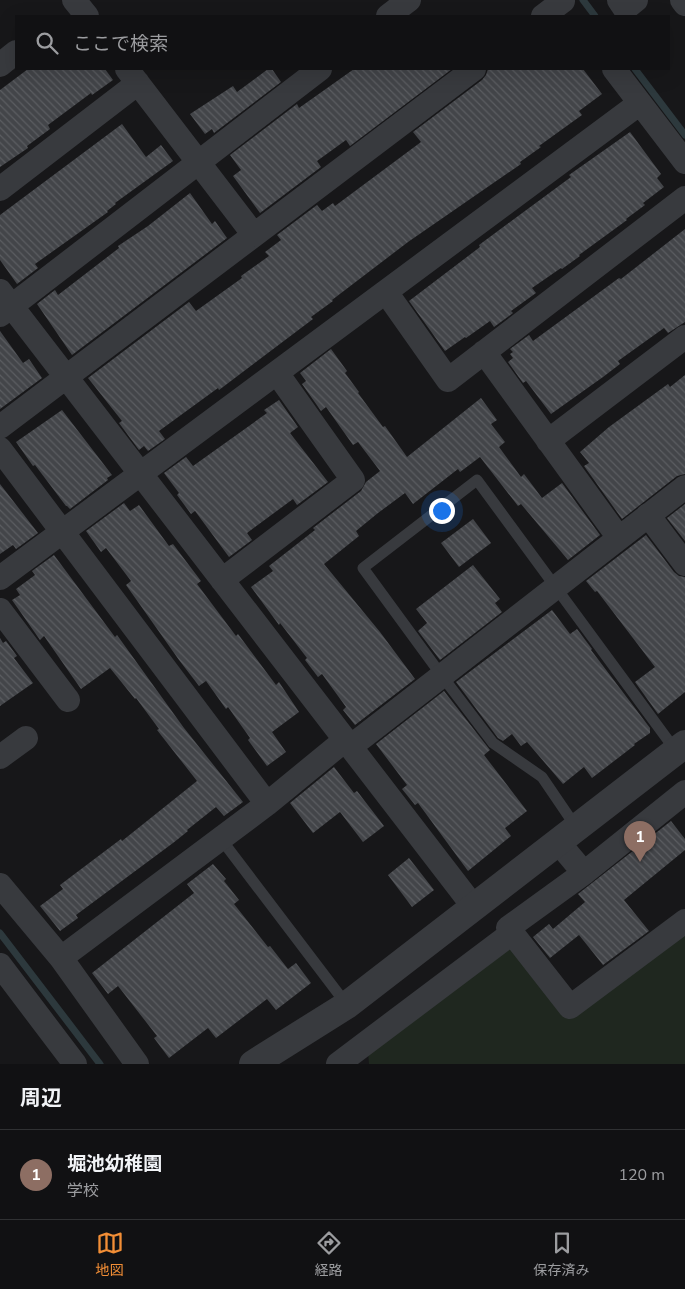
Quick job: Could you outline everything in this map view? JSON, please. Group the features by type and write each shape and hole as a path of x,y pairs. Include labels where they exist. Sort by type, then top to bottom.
{"street":[{"path":"389,15 410,0"},
{"path":"619,0 625,9 636,0"},
{"path":"682,0 685,4"},
{"path":"545,15 566,6"},
{"path":"0,65 15,53"},
{"path":"319,70 198,162 4,304 66,377 473,906"},
{"path":"0,427 473,70"},
{"path":"615,70 685,162"},
{"path":"0,189 132,76 254,235"},
{"path":"0,578 640,103"},
{"path":"386,292 448,380 685,198"},
{"path":"548,441 685,338"},
{"path":"484,352 619,538"},
{"path":"222,580 353,480 277,373"},
{"path":"0,449 267,804"},
{"path":"61,958 348,743 442,676 685,487"},
{"path":"648,515 685,564"},
{"path":"0,610 68,700"},
{"path":"0,758 26,738"},
{"path":"253,1064 347,1005 681,747"},
{"path":"684,796 584,873 508,928 570,1007 685,921"},
{"path":"567,834 584,873"},
{"path":"0,885 61,958 136,1064"},
{"path":"351,1060 512,933"},
{"path":"0,965 76,1064"}],"lane":[{"path":"567,834 542,777 493,743 362,568 477,480 556,587 681,747"},
{"path":"221,839 347,1005"}],"shaded area":[{"path":"685,930 685,1064 369,1064 368,1052 506,949 515,950 570,1019"}],"building":[{"path":"27,70 106,70 113,80 92,95 91,93 48,125 50,129 27,146 28,148 0,167 0,90"},
{"path":"267,70 273,70 281,82 214,133 212,129 205,134 190,114 233,86 237,92"},
{"path":"353,70 451,70 350,146 346,140 317,161 321,167 260,213 233,176 241,170 230,155 297,104 299,108"},
{"path":"488,70 584,70 602,94 579,111 582,115 539,146 541,147 520,162 521,164 408,242 311,317 313,319 219,390 218,388 159,431 165,439 148,451 144,446 139,450 119,423 122,421 88,378 189,302 196,311 242,278 241,276 269,256 265,252 281,240 277,235 317,205 322,211 333,203 335,206 421,142 413,132 486,75"},
{"path":"122,124 146,157 161,145 173,161 115,203 108,212 35,264 38,268 17,284 0,260 0,215"},
{"path":"630,132 661,174 657,178 664,187 643,203 645,205 627,220 580,256 532,288 536,293 511,311 513,313 494,327 490,321 445,351 409,301 480,247 479,245 571,177 569,175"},
{"path":"190,193 212,224 215,221 227,238 72,355 37,304 55,290 58,295 119,248 118,246 148,226"},
{"path":"685,229 685,322 668,333 664,328 618,361 620,364 603,377 551,414 526,381 523,383 508,362 513,358 510,354 513,352 510,349 529,335 533,341 619,278 621,279"},
{"path":"0,331 23,363 29,359 42,378 0,409"},
{"path":"331,349 347,371 345,373 358,393 407,457 481,398 497,420 491,424 505,442 499,447 521,477 524,474 542,498 562,483 600,535 568,560 521,504 518,506 480,457 460,472 458,469 413,504 405,493 378,513 356,531 359,536 324,564 380,632 415,679 355,725 343,710 346,707 322,674 318,677 305,660 307,658 280,623 279,625 251,587 273,571 269,566 315,530 313,528 361,491 366,482 380,471 358,442 353,445 326,407 321,411 302,384 306,381 300,373"},
{"path":"685,375 685,474 677,476 622,519 584,466 589,463 580,452 609,427 668,384 670,387"},
{"path":"279,400 298,427 290,433 328,482 297,505 293,499 247,533 252,540 229,557 195,511 191,514 177,495 179,493 164,473 186,457 193,466 267,413 264,410"},
{"path":"62,410 112,475 70,509 35,465 33,466 16,442"},
{"path":"0,484 38,533 16,549 13,545 0,554"},
{"path":"124,503 130,511 139,505 169,546 173,544 201,581 197,584 236,636 238,634 276,685 279,682 299,712 272,732 286,752 267,766 248,740 250,738 228,707 226,709 206,681 199,686 179,660 126,585 131,581 106,548 101,552 86,531"},
{"path":"685,504 685,541 667,518"},
{"path":"473,519 491,543 459,567 441,543"},
{"path":"646,535 674,572 679,576 685,577 685,692 658,714 635,682 655,667 597,591 595,592 586,581"},
{"path":"54,555 115,637 117,635 184,728 243,802 224,816 216,807 173,843 76,915 78,918 60,931 40,906 63,889 60,885 121,839 122,841 197,781 157,730 159,729 136,698 110,668 81,689 44,636 40,640 12,600 20,595 16,589 35,575 32,571"},
{"path":"473,565 500,599 495,603 502,612 440,660 418,631 427,623 416,609"},
{"path":"552,610 570,634 577,629 650,728 650,733 592,778 584,767 563,784 527,742 521,746 512,734 503,741 498,738 456,682"},
{"path":"0,638 3,643 6,641 17,656 14,658 33,683 0,706"},
{"path":"444,691 490,750 484,755 527,811 505,828 511,836 468,871 418,803 415,805 402,789 407,785 376,744"},
{"path":"334,767 354,793 357,791 384,826 363,842 340,812 313,833 290,803"},
{"path":"671,821 685,839 685,850 624,900 649,931 603,965 579,935 550,958 533,937 549,924 553,929 585,902 578,894"},
{"path":"409,858 434,890 412,907 388,875"},
{"path":"213,864 226,879 224,881 239,900 234,904 268,947 270,946 288,969 296,963 311,983 276,1010 267,999 216,1038 208,1028 169,1058 154,1038 157,1036 118,986 108,994 92,973 194,893 187,884"}],"waterway":[{"path":"583,0 594,15"},
{"path":"636,70 685,135"},
{"path":"0,933 100,1064"}],"place":[{"name":"堀池幼稚園","path":"640,862"}]}
